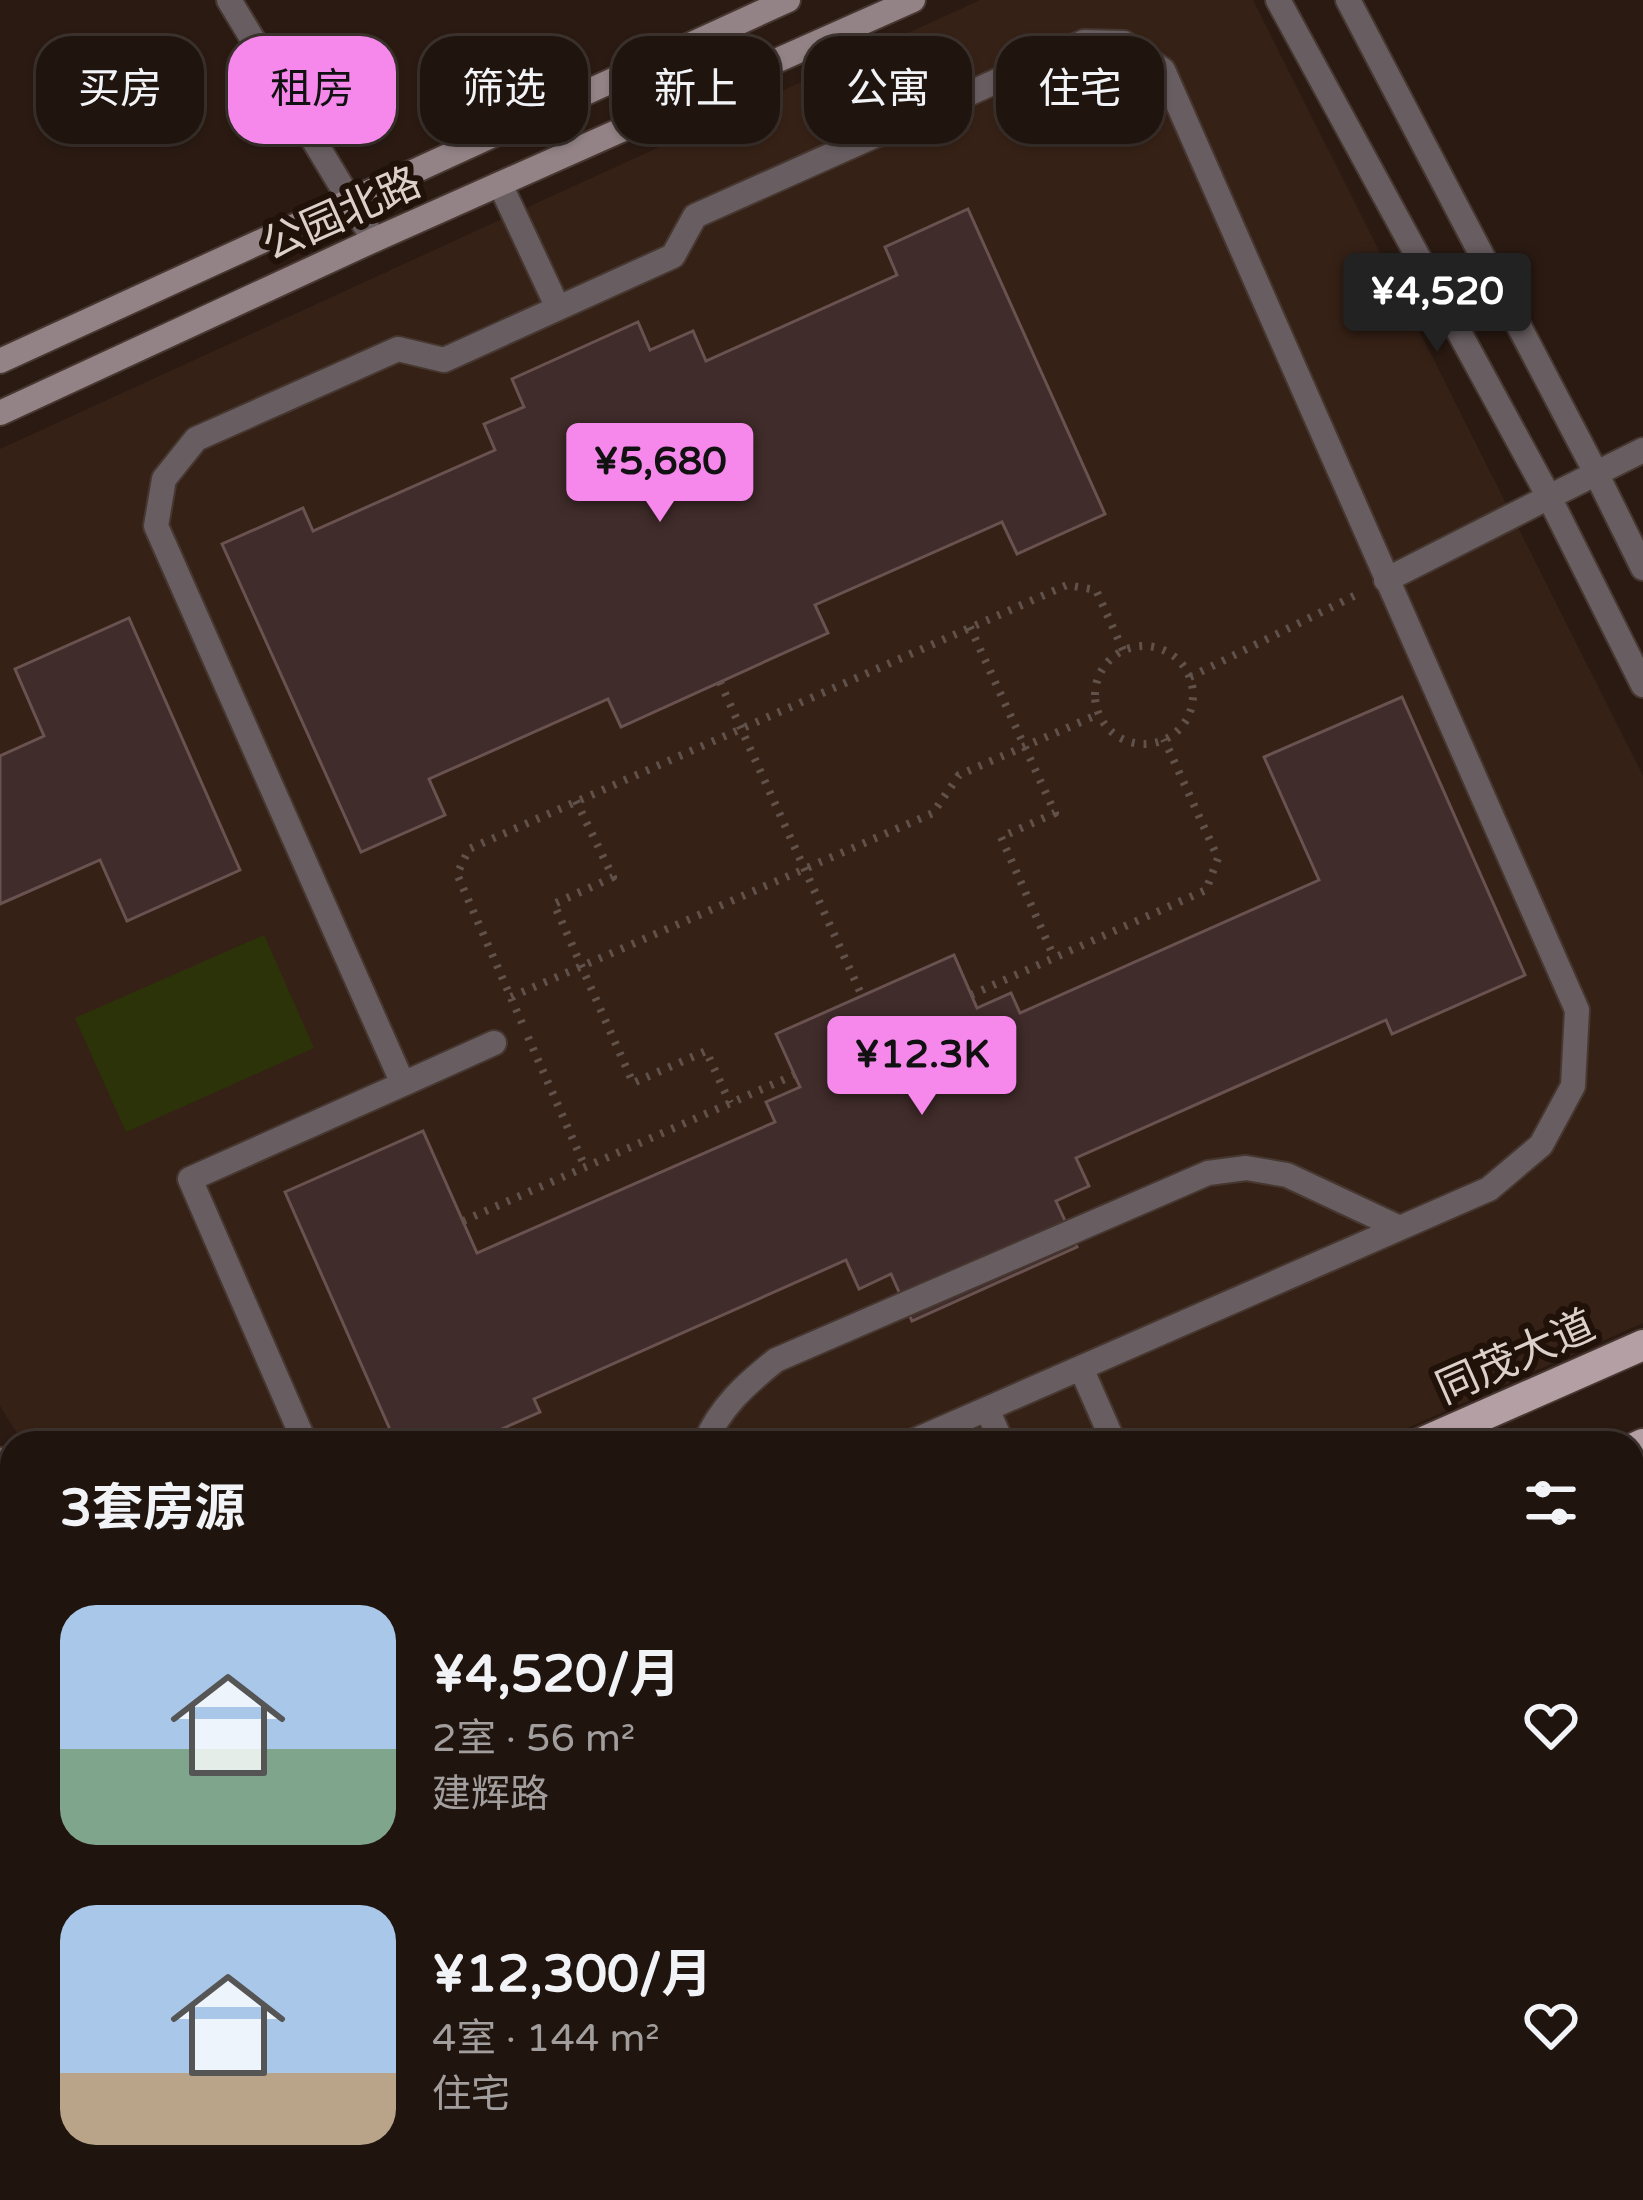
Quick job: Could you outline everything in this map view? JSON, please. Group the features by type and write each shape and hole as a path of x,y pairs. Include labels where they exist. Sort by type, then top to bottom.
{"main road":[{"name":"公园北路","path":"0,362 788,0"},
{"name":"公园北路","path":"0,413 913,0"},
{"name":"同茂大道","path":"1447,1431 1643,1345"}],"street":[{"path":"229,0 374,240"},
{"path":"1278,0 1550,497 1643,685"},
{"path":"1348,0 1643,568"},
{"path":"403,1084 157,526 164,479 196,439 398,349 444,360 673,256 695,216 1084,42 1124,43 1163,70 1577,1010 1573,1086 1541,1144 1489,1189 937,1431"},
{"path":"500,184 558,308"},
{"path":"1387,580 1643,450"},
{"path":"300,1431 190,1179 494,1043"},
{"path":"710,1431 742,1388 776,1360 1208,1172 1246,1168 1287,1174 1400,1228"},
{"path":"1081,1368 1109,1431"},
{"path":"987,1409 997,1431"}],"path":[{"path":"1190,676 1387,580"},
{"path":"585,1167 457,874 469,849 1067,584 1096,590 1123,650"},
{"path":"970,628 1055,813 1001,837 1054,958"},
{"path":"1155,646 1169,652 1190,676 1191,708 1184,723 1163,739 1142,744 1126,741 1111,732 1095,704 1100,672 1123,650 1155,646"},
{"path":"720,682 862,996"},
{"path":"511,997 933,813 959,776 1099,714"},
{"path":"971,994 1206,890 1218,858 1163,739"},
{"path":"576,801 613,877 554,904 633,1083 706,1051 730,1103"},
{"path":"464,1221 794,1075"}],"shaded area":[{"path":"980,0 1253,0 1643,776 1643,1323 1401,1431 16,1431 0,1406 0,449 666,144 780,144 780,92 804,81 804,144 972,144 972,36 901,36"}],"green space":[{"path":"264,935 314,1048 126,1132 75,1018"}],"building":[{"path":"968,209 1105,514 1017,554 1002,522 815,605 828,633 621,727 608,699 429,779 445,815 361,852 222,544 303,508 313,531 495,450 484,424 524,407 512,379 638,322 650,350 693,331 706,361 897,275 885,247"},
{"path":"129,618 240,870 127,921 100,860 0,904 0,756 44,736 15,669"},
{"path":"1402,697 1525,975 1392,1034 1386,1020 1076,1158 1089,1186 1056,1201 1077,1247 912,1321 891,1274 859,1289 846,1260 534,1399 540,1412 497,1431 391,1431 285,1192 423,1131 477,1253 775,1122 766,1102 800,1087 776,1034 954,955 977,1008 1011,993 1020,1013 1319,880 1264,757"}]}
